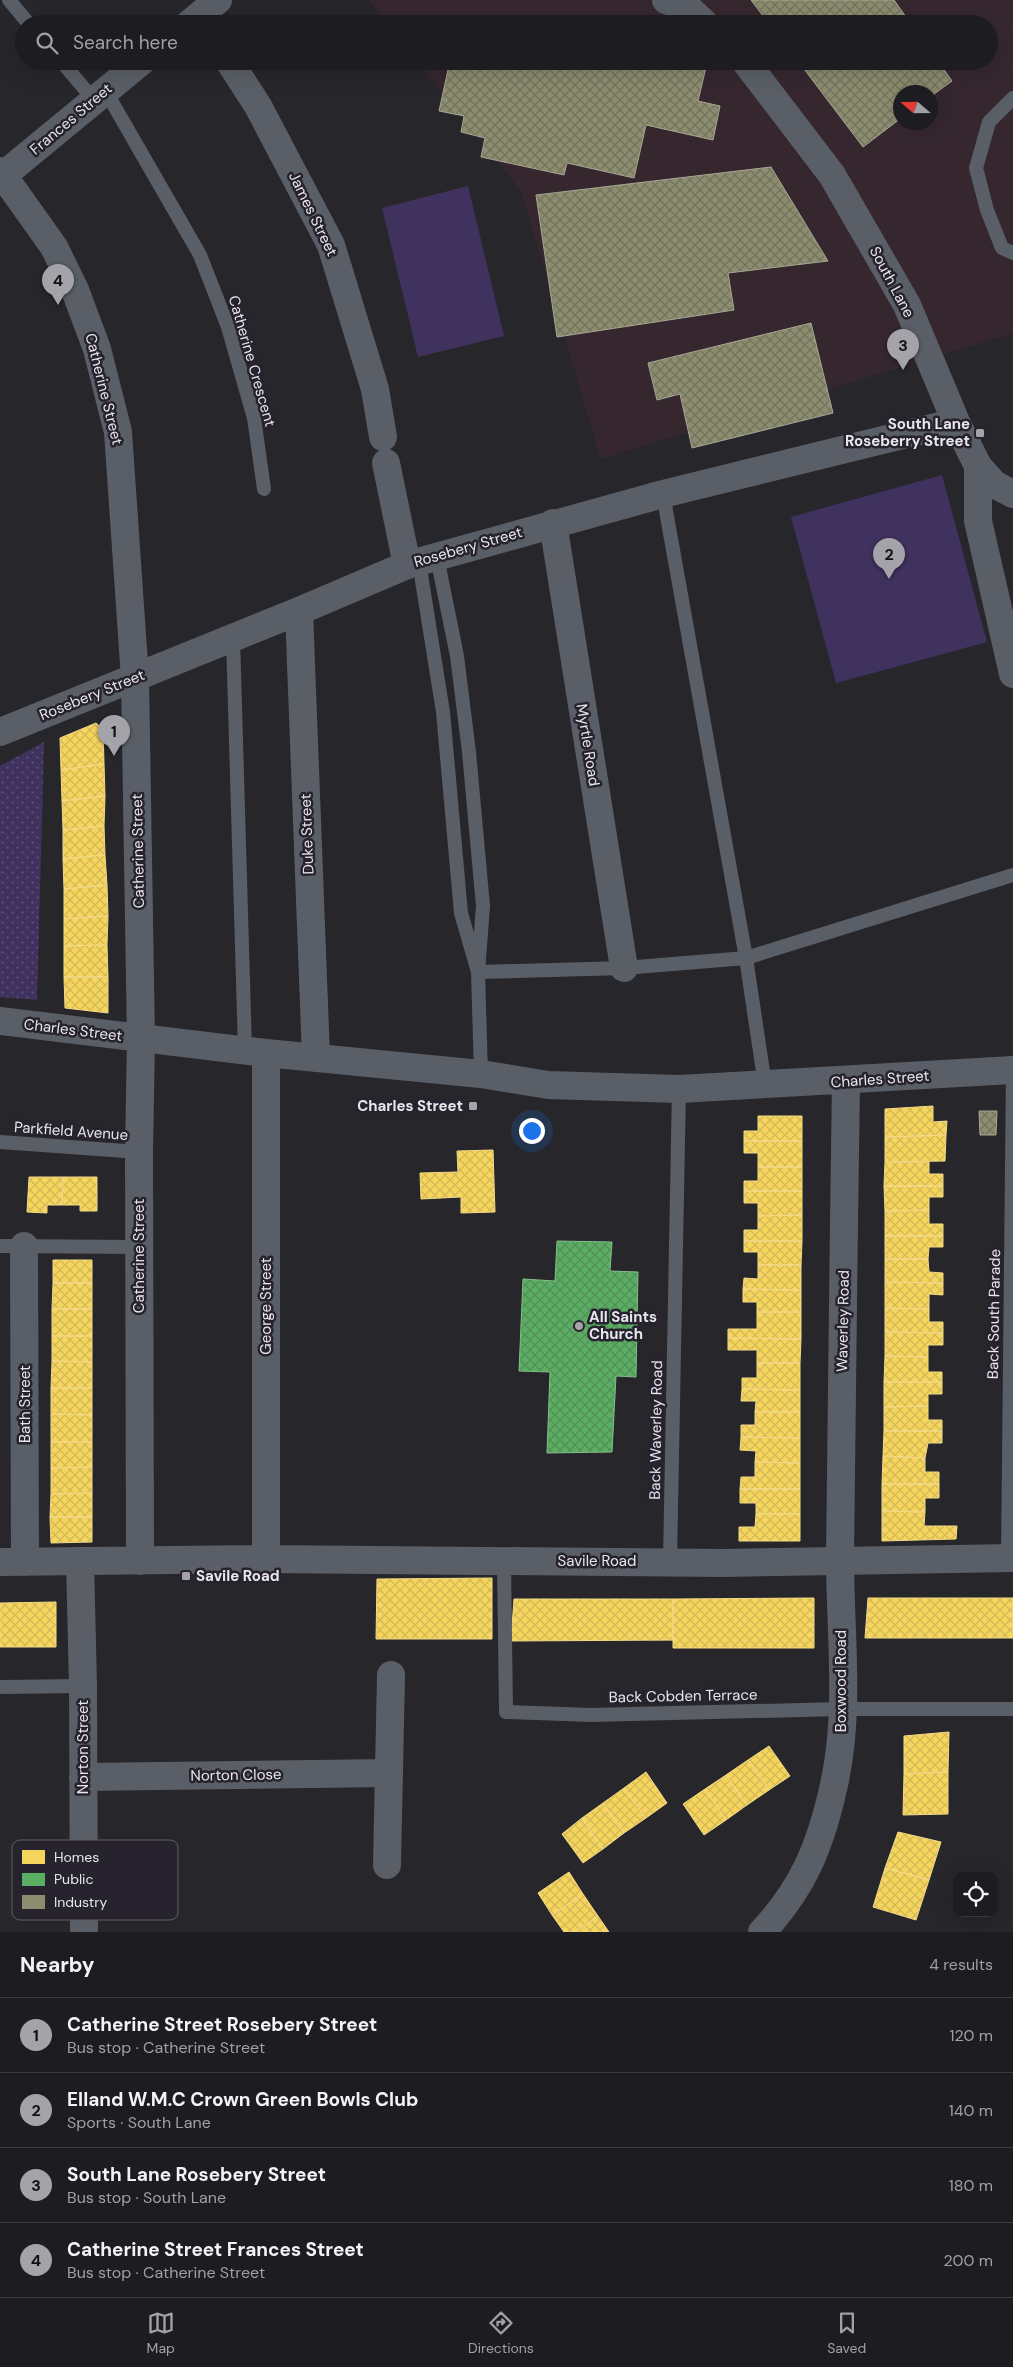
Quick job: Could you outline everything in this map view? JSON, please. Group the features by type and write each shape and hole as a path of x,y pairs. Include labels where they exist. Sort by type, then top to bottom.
{"street":[{"name":"Frances Street","path":"1,175 131,70"},
{"name":"James Street","path":"235,70 258,106 331,245 375,389 385,450 421,561"},
{"name":"South Lane","path":"752,70 832,175 906,305 956,422 978,466 978,521 1013,674"},
{"name":"Catherine Street","path":"1,175 54,247 75,290 98,349 118,432 135,678 141,1039 139,1152 140,1561"},
{"name":"Rosebery Street","path":"0,732 421,561 663,494 956,422"},
{"path":"978,466 994,484 1013,494"},
{"name":"Myrtle Road","path":"553,523 624,968"},
{"name":"Duke Street","path":"299,611 316,1057"},
{"name":"Charles Street","path":"0,1021 141,1039 481,1074 548,1085 679,1089 1013,1070"},
{"name":"George Street","path":"255,1051 266,1559"},
{"name":"Waverley Road","path":"840,1561 846,1081"},
{"name":"Bath Street","path":"12,1246 12,1562"},
{"name":"Savile Road","path":"12,1562 266,1559 670,1561 723,1563 1011,1558"},
{"name":"Norton Street","path":"80,1561 83,1840"},
{"name":"Boxwood Road","path":"762,1932 796,1891 817,1848 834,1788 842,1724 840,1561"},
{"path":"387,1865 391,1675"},
{"name":"Norton Close","path":"83,1777 389,1773"}],"lane":[{"path":"9,0 22,15"},
{"name":"Catherine Crescent","path":"71,70 99,95 200,254 228,327 254,418 264,488"},
{"path":"1013,98 989,122 976,168 987,210 1002,248 1013,253"},
{"path":"663,494 746,958 765,1085"},
{"path":"421,561 443,712 462,913 478,972"},
{"path":"421,561 457,656 469,752 483,906 478,972 481,1074"},
{"path":"233,638 255,1051"},
{"path":"478,972 624,968 746,958 1013,875"},
{"name":"Back South Parade","path":"1011,1558 1013,1070"},
{"name":"Back Waverley Road","path":"670,1561 679,1089"},
{"name":"Parkfield Avenue","path":"0,1142 139,1152"},
{"path":"12,1246 139,1247"},
{"name":"Back Cobden Terrace","path":"504,1561 506,1712 591,1715 842,1708 1013,1709"},
{"path":"0,1687 83,1686"}],"shaded area":[{"path":"369,0 1013,0 1013,333 601,459 521,191 424,70 998,70 998,15 380,15"},
{"path":"468,186 504,336 418,357 382,208"},
{"path":"942,475 987,642 836,683 791,517"},
{"path":"44,742 37,1000 0,997 0,766"}],"building: Homes":[{"path":"96,723 103,729 104,764 61,770 60,738"},
{"path":"104,764 105,796 62,801 61,770"},
{"path":"105,796 104,826 63,830 62,801"},
{"path":"104,826 105,855 63,859 63,830"},
{"path":"105,855 107,885 64,889 63,859"},
{"path":"107,885 108,916 64,919 64,889"},
{"path":"108,916 107,945 64,946 64,919"},
{"path":"107,945 108,977 64,977 64,946"},
{"path":"64,977 108,977 108,1013 65,1008"},
{"path":"933,1106 933,1122 947,1121 946,1135 885,1137 885,1109"},
{"path":"758,1116 802,1116 802,1141 744,1141 744,1131 758,1131"},
{"path":"946,1135 945,1161 885,1162 885,1137"},
{"path":"744,1141 802,1141 802,1167 758,1167 758,1153 744,1153"},
{"path":"493,1150 495,1212 461,1213 461,1197 421,1199 420,1173 458,1172 457,1151"},
{"path":"885,1162 929,1162 929,1174 943,1174 943,1186 884,1186"},
{"path":"758,1167 802,1167 802,1191 744,1191 744,1181 758,1181"},
{"path":"29,1177 63,1177 62,1205 47,1205 47,1213 27,1212"},
{"path":"63,1177 97,1177 97,1211 80,1211 80,1205 62,1205"},
{"path":"884,1186 943,1186 943,1197 929,1197 929,1210 885,1211"},
{"path":"744,1191 802,1191 802,1215 758,1216 758,1203 744,1203"},
{"path":"929,1210 929,1224 943,1224 943,1236 885,1236 885,1211"},
{"path":"802,1215 802,1241 744,1241 744,1230 758,1230 758,1216"},
{"path":"885,1236 943,1236 943,1247 929,1247 928,1259 885,1259"},
{"path":"744,1241 802,1241 801,1265 758,1265 758,1252 744,1252"},
{"path":"885,1259 928,1259 929,1272 943,1273 943,1283 885,1282"},
{"path":"53,1260 92,1260 92,1283 53,1283"},
{"path":"758,1265 801,1265 801,1290 743,1289 744,1278 758,1279"},
{"path":"885,1282 943,1283 943,1295 929,1294 929,1309 885,1308"},
{"path":"53,1283 92,1283 92,1309 52,1309"},
{"path":"743,1289 801,1290 801,1312 757,1312 757,1302 743,1302"},
{"path":"885,1308 929,1309 929,1322 943,1322 943,1333 885,1332"},
{"path":"52,1309 92,1309 92,1336 52,1336"},
{"path":"757,1312 801,1312 801,1339 728,1338 728,1329 757,1329"},
{"path":"885,1332 943,1333 943,1345 928,1345 928,1357 885,1356"},
{"path":"52,1336 92,1336 92,1362 52,1361"},
{"path":"728,1338 801,1339 800,1363 757,1363 757,1350 728,1350"},
{"path":"885,1356 928,1357 928,1372 942,1372 942,1382 884,1382"},
{"path":"52,1361 92,1362 92,1388 51,1388"},
{"path":"757,1363 800,1363 800,1390 742,1389 742,1378 757,1378"},
{"path":"884,1382 942,1382 942,1394 928,1394 928,1406 884,1407"},
{"path":"51,1388 92,1388 92,1415 51,1414"},
{"path":"742,1389 800,1390 800,1412 755,1412 756,1401 741,1401"},
{"path":"928,1406 928,1420 942,1420 942,1431 884,1431 884,1407"},
{"path":"755,1412 800,1412 800,1438 741,1437 741,1425 755,1425"},
{"path":"51,1414 92,1415 92,1442 51,1442"},
{"path":"884,1431 942,1431 942,1443 928,1443 925,1458 883,1456"},
{"path":"741,1437 800,1438 800,1463 755,1462 756,1451 740,1450"},
{"path":"51,1442 92,1442 92,1467 51,1468"},
{"path":"883,1456 925,1458 925,1472 939,1472 939,1484 882,1484"},
{"path":"755,1462 800,1463 800,1489 740,1489 741,1477 755,1477"},
{"path":"92,1467 92,1493 51,1494 51,1468"},
{"path":"882,1484 939,1484 939,1498 925,1498 925,1512 882,1511"},
{"path":"740,1489 800,1489 800,1514 756,1514 756,1503 740,1503"},
{"path":"92,1493 92,1517 50,1517 51,1494"},
{"path":"882,1511 925,1512 924,1526 957,1526 956,1539 882,1541"},
{"path":"756,1514 800,1514 800,1541 739,1541 739,1527 755,1527"},
{"path":"50,1517 92,1517 92,1542 51,1543"},
{"path":"492,1578 492,1639 376,1639 377,1579"},
{"path":"814,1598 814,1648 673,1648 673,1599"},
{"path":"868,1598 1013,1598 1013,1638 865,1638"},
{"path":"514,1599 673,1599 673,1640 511,1641"},
{"path":"56,1602 56,1647 0,1647 0,1603"},
{"path":"949,1732 948,1772 904,1774 904,1736"},
{"path":"769,1746 790,1776 769,1790 748,1760"},
{"path":"748,1760 769,1790 747,1805 726,1775"},
{"path":"646,1772 667,1803 646,1818 624,1788"},
{"path":"948,1772 948,1814 903,1815 904,1774"},
{"path":"726,1775 747,1805 726,1820 705,1789"},
{"path":"624,1788 646,1818 624,1833 603,1803"},
{"path":"705,1789 726,1820 704,1835 683,1804"},
{"path":"603,1803 624,1833 603,1849 582,1818"},
{"path":"582,1818 603,1849 583,1863 562,1834"},
{"path":"898,1832 941,1842 929,1880 885,1868"},
{"path":"885,1868 929,1880 916,1920 873,1907"},
{"path":"569,1872 583,1894 552,1915 538,1893"},
{"path":"583,1894 598,1916 575,1932 564,1932 552,1915"},
{"path":"598,1916 609,1932 575,1932"}],"building: Public":[{"name":"All Saints Church","path":"557,1241 612,1242 610,1271 638,1272 636,1377 616,1376 612,1452 547,1453 550,1372 519,1371 523,1279 555,1281"}],"building: Industry":[{"path":"751,0 894,0 905,15 762,15"},
{"path":"448,70 705,70 698,101 720,106 713,140 646,125 634,178 567,163 564,175 481,157 485,138 461,132 464,116 439,111"},
{"path":"805,70 944,70 952,81 938,91 938,85 893,85 893,124 863,147"},
{"path":"771,167 828,261 728,273 734,310 557,337 536,195"},
{"path":"811,323 833,413 692,448 680,394 657,400 648,363"},
{"path":"979,1111 997,1111 996,1135 980,1135"}],"place":[{"name":"Catherine Street Frances Street","path":"58,305"},
{"name":"South Lane Rosebery Street","path":"903,370"},
{"name":"South Lane Roseberry Street","path":"980,433"},
{"name":"Elland W.M.C Crown Green Bowls Club","path":"889,579"},
{"name":"Catherine Street Rosebery Street","path":"114,756"},
{"name":"Charles Street","path":"473,1106"},
{"name":"All Saints Church","path":"579,1326"},
{"name":"Savile Road","path":"186,1576"}]}
